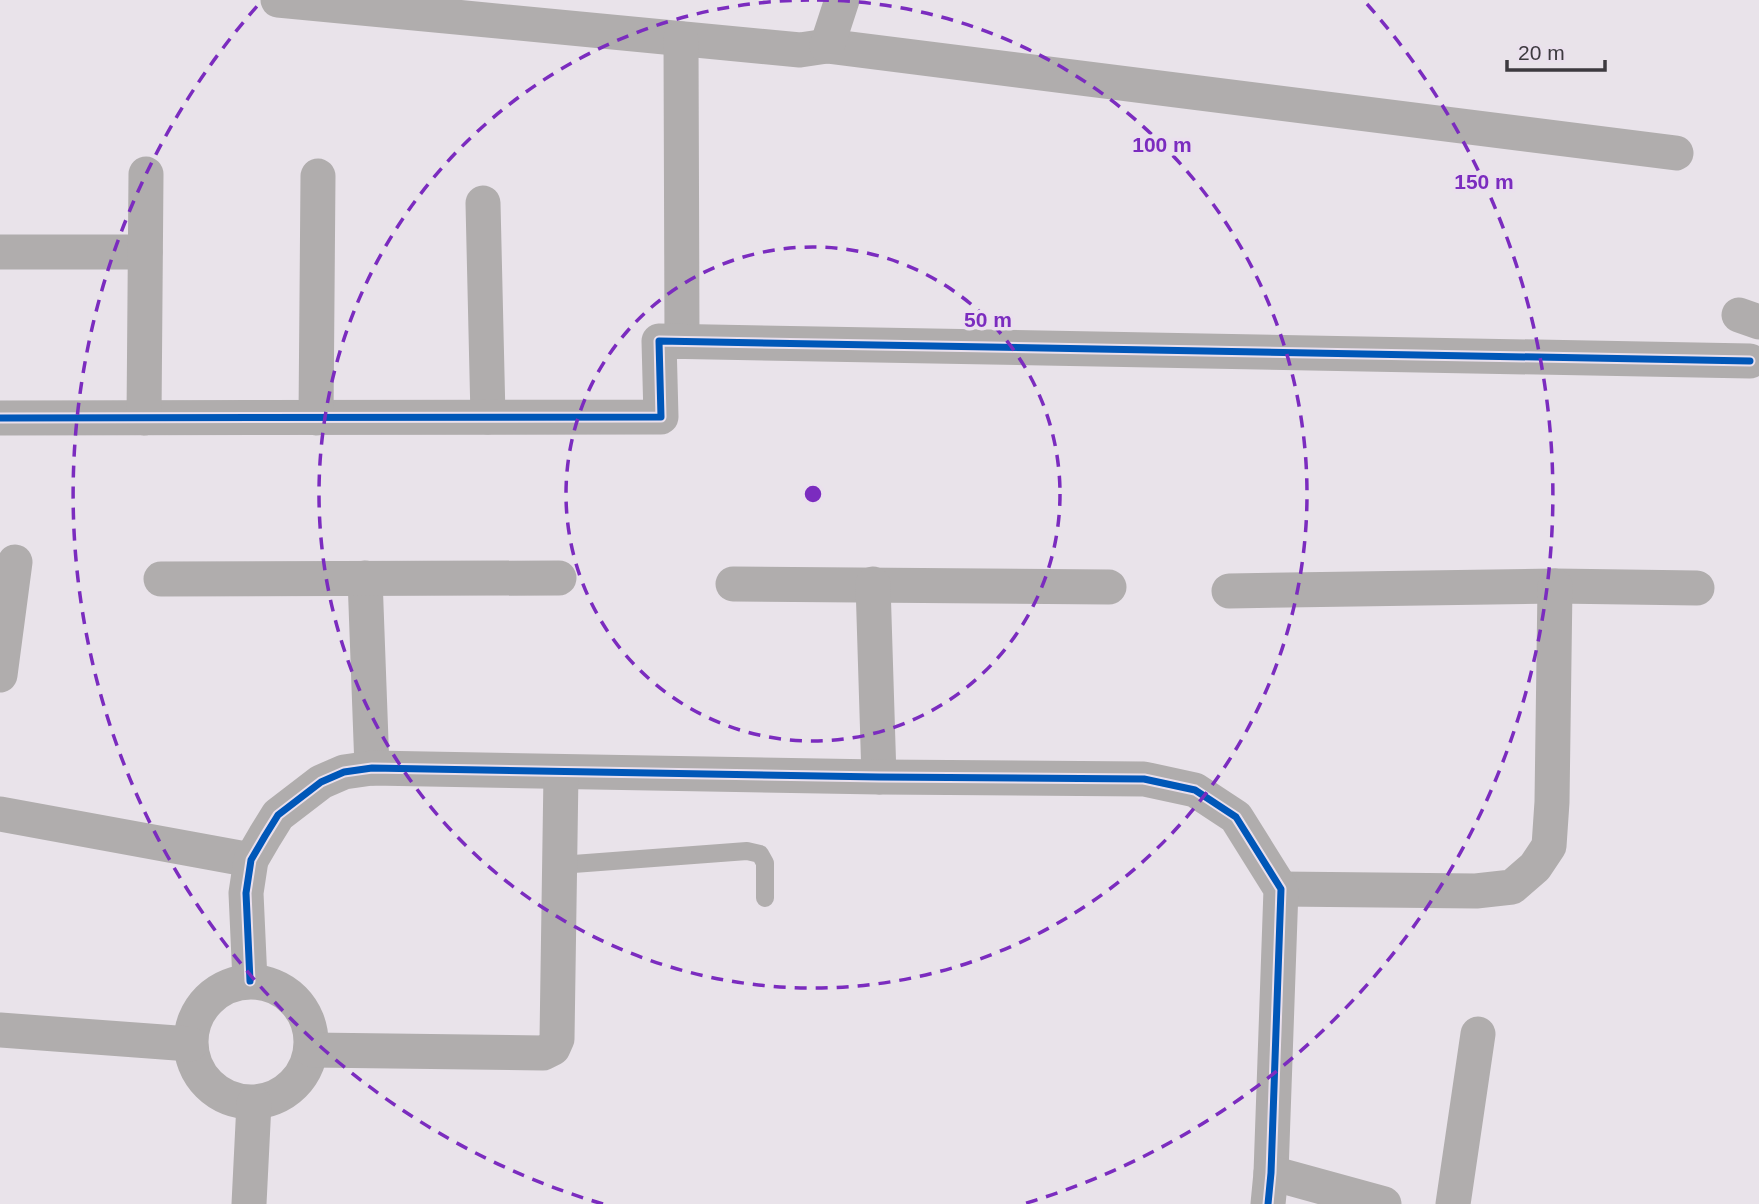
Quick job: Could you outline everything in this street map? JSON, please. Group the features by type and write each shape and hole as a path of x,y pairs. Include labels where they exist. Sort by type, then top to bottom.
{"street":[{"path":"278,0 441,8 681,39 800,50 827,46 1676,153"},
{"path":"827,46 842,0"},
{"path":"681,39 682,341"},
{"path":"144,418 146,174"},
{"path":"316,418 318,176"},
{"path":"483,204 488,417"},
{"path":"0,252 145,252"},
{"path":"0,418 661,417 659,341 1750,361"},
{"path":"0,675 15,562"},
{"path":"365,578 372,768"},
{"path":"162,579 559,578"},
{"path":"733,584 1109,587"},
{"path":"873,584 879,777"},
{"path":"1281,889 1476,891 1512,887 1535,867 1549,846 1555,586"},
{"path":"1228,591 1555,586 1697,588"},
{"path":"250,981 246,893 251,860 278,815 321,782 344,772 372,768 561,773 1144,779 1195,790 1236,817 1281,889 1269,1188 1384,1204"},
{"path":"312,1050 543,1053 553,1048 557,1039 561,773"},
{"path":"0,814 251,860"},
{"path":"250,981 271,984 289,994 304,1010 312,1029 312,1050 306,1070 293,1087 275,1098 254,1103 235,1100 218,1092 204,1080 194,1062 190,1044 193,1025 201,1007 214,994 231,984 250,981"},
{"path":"0,1030 190,1044"},
{"path":"1454,1204 1478,1034"},
{"path":"249,1204 254,1103"}],"lane":[{"path":"560,865 747,851 760,854 765,863 765,898"}],"cycle path":[{"path":"0,418 661,417 659,341 1750,361"},
{"path":"250,981 246,893 251,860 278,815 321,782 344,772 372,768 1144,779 1195,790 1236,817 1281,889 1268,1204"}]}
